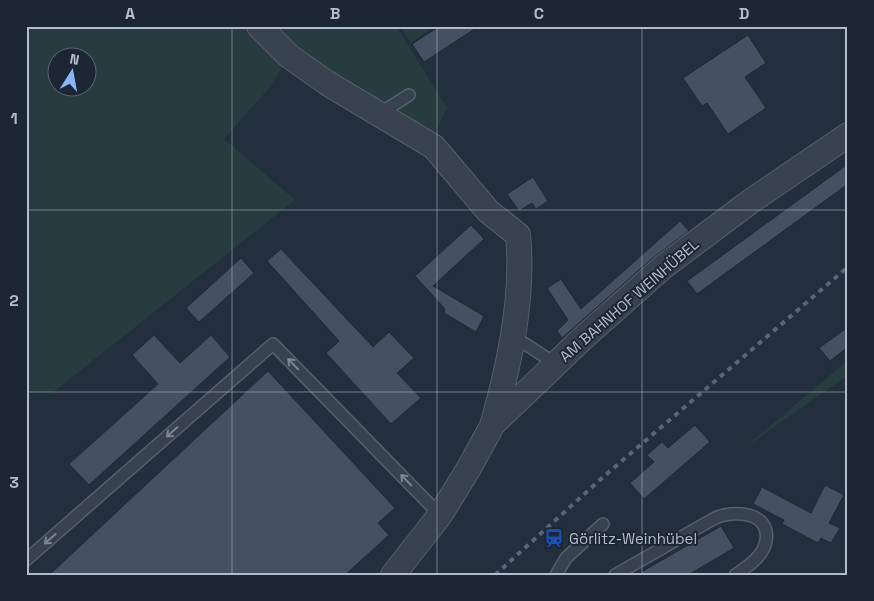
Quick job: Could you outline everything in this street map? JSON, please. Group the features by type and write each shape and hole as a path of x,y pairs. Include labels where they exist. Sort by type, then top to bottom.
{"street":[{"name":"AM BAHNHOF WEINHÜBEL","path":"259,26 288,56 326,83 434,147 488,211 518,235 520,254 514,336 510,364 493,424 440,515 392,575"},
{"name":"AM BAHNHOF WEINHÜBEL","path":"493,424 663,267 750,201 848,135"}],"lane":[{"path":"379,114 409,95"},
{"path":"514,336 556,364"},
{"path":"26,560 274,344 440,515"},
{"path":"615,575 715,518 725,514 744,512 753,516 762,525 766,533 766,543 749,566 735,575"},
{"path":"556,575 566,558 603,524"}],"green space":[{"path":"26,26 251,26 287,59 270,87 224,139 295,200 52,393 26,393"},
{"path":"265,26 396,26 447,108 432,138 291,52"},
{"path":"400,26 434,26 411,43"},
{"path":"848,360 848,375 743,449"}],"building":[{"path":"440,26 479,26 424,62 412,44"},
{"path":"748,35 766,63 745,77 766,108 728,134 707,103 702,106 683,78"},
{"path":"848,164 848,184 697,294 687,281"},
{"path":"533,177 548,201 536,209 532,203 519,211 507,194"},
{"path":"680,221 689,231 654,257 562,338 557,331 568,320 547,288 561,279 581,309"},
{"path":"471,225 484,239 433,286 484,316 476,332 444,313 445,309 415,276"},
{"path":"281,249 373,347 389,332 414,358 397,373 421,398 391,424 326,353 339,341 267,261"},
{"path":"241,258 254,273 199,322 186,308"},
{"path":"848,327 848,347 830,361 819,348"},
{"path":"154,335 180,363 211,335 230,357 89,485 69,464 158,384 132,355"},
{"path":"268,371 395,508 378,523 389,535 345,575 49,575"},
{"path":"695,425 710,442 644,499 630,483 654,462 647,455 662,442 668,448"},
{"path":"825,485 844,495 829,523 840,528 831,543 821,538 818,543 782,524 784,520 753,504 762,487 811,513"},
{"path":"721,526 734,548 688,575 636,575"}],"railway":[{"path":"495,575 602,478 848,267"}],"place":[{"name":"Görlitz-Weinhübel","path":"554,538"}]}
